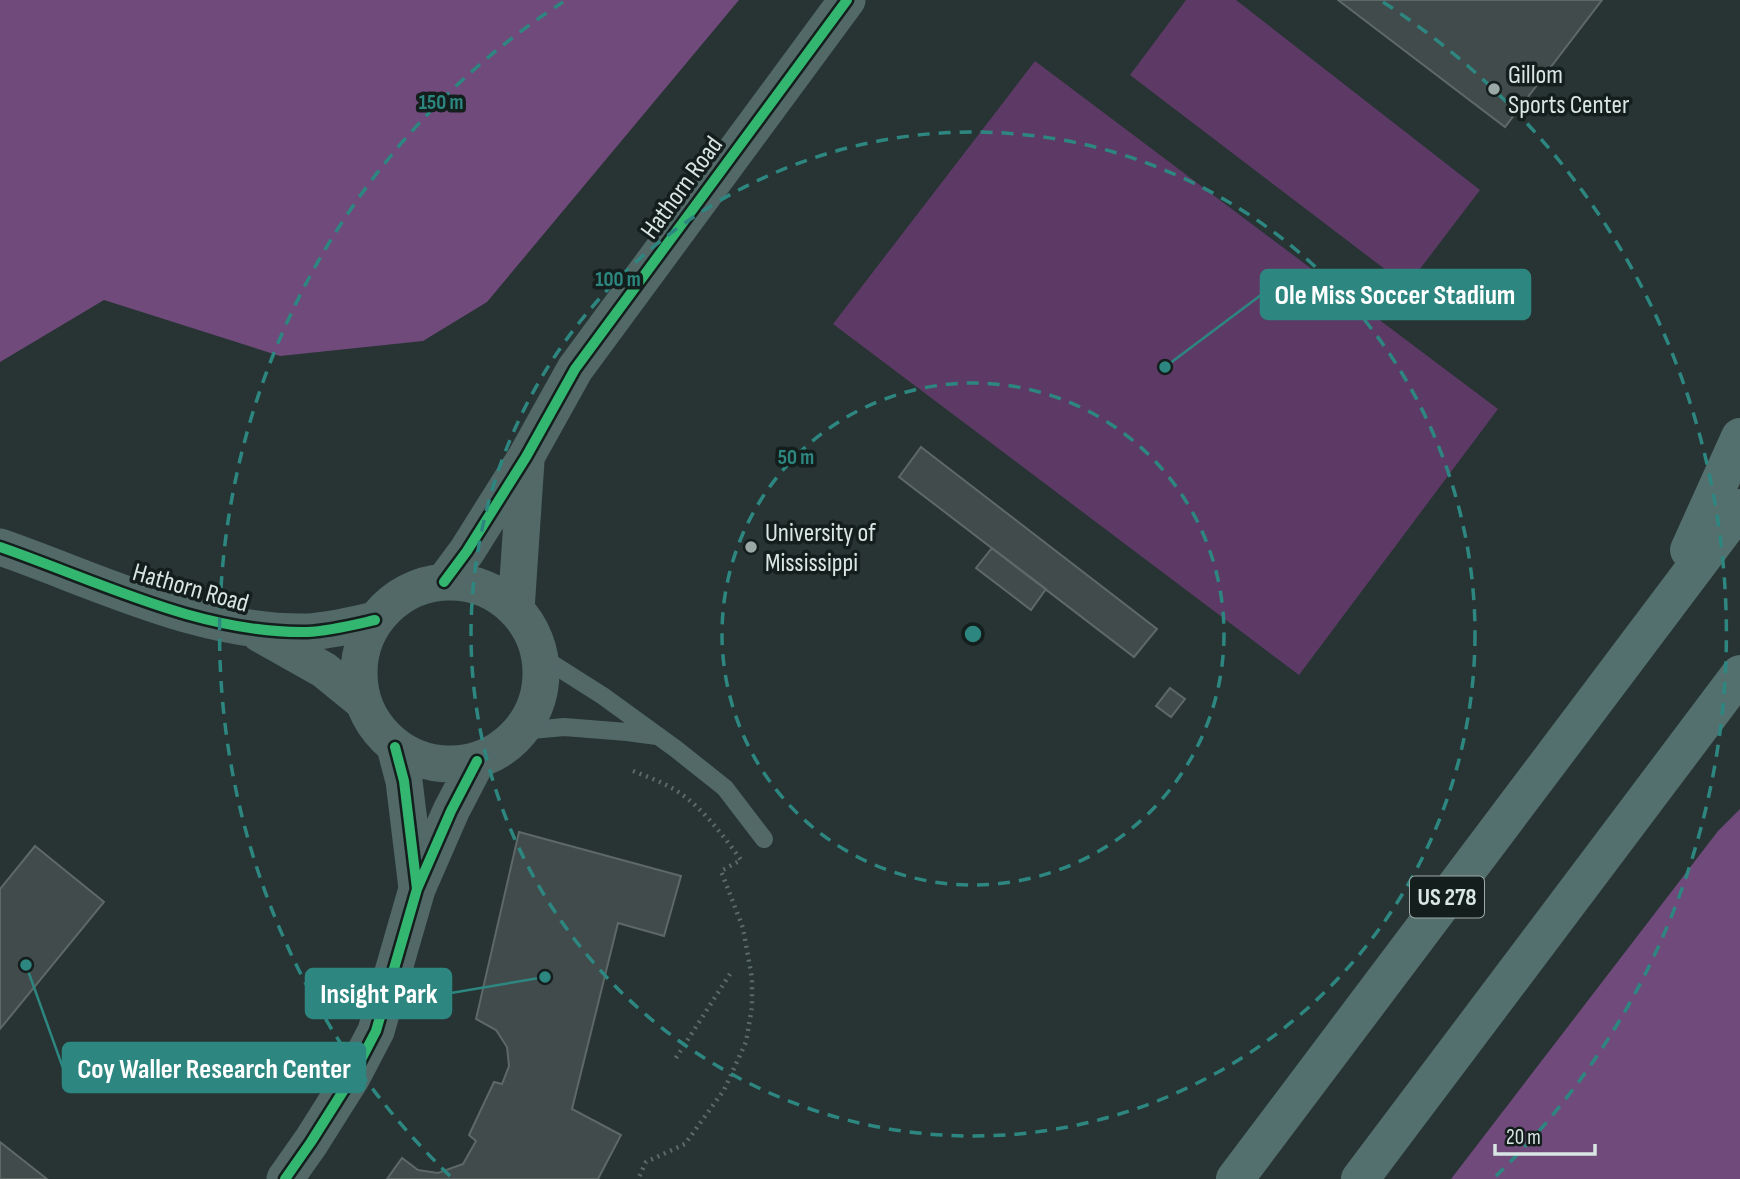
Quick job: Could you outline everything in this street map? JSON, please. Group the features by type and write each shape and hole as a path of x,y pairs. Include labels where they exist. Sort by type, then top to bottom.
{"highway":[{"path":"1659,616 1740,437"},
{"name":"US 278","path":"1235,1179 1740,508"},
{"path":"1360,1179 1740,674"},
{"path":"1606,852 1740,714"}],"street":[{"name":"Hathorn Road","path":"444,582 467,551 526,457 575,369 847,0"},
{"name":"Hathorn Road","path":"516,610 526,457"},
{"name":"Hathorn Road","path":"0,547 54,565 160,607 250,629 307,632 334,630 375,620"},
{"name":"Hathorn Road","path":"444,582 471,584 496,594 516,610 531,631 540,656 541,681 535,707 521,730 501,749 477,761 449,765 420,761 395,747 375,727 362,701 358,673 363,644 375,620 394,600 418,587 444,582"},
{"name":"Hathorn Road","path":"250,629 324,670 362,701"},
{"path":"395,747 404,781 417,889"},
{"path":"285,1179 352,1077 376,1031 417,889 451,811 477,761"}],"lane":[{"path":"540,656 661,737 725,788 764,839"},
{"path":"521,730 564,727 661,737"}],"path":[{"path":"633,771 670,787 696,807 723,835 741,860 721,872 743,928 752,978 752,1007 746,1042 724,1090 685,1144 646,1162 638,1179"},
{"path":"676,1058 730,974"}],"shaded area":[{"path":"0,0 739,0 487,302 423,341 280,356 104,300 0,362"},
{"path":"1186,0 1236,0 1480,190 1407,286 1130,75"},
{"path":"1035,61 1498,409 1299,675 833,324"},
{"path":"1740,809 1740,1179 1451,1179 1718,831"}],"building":[{"name":"Gillom Sports Center","path":"1338,0 1602,0 1505,127"},
{"path":"921,447 1157,629 1134,657 899,477"},
{"path":"992,548 1046,589 1031,610 976,568"},
{"path":"1170,688 1185,699 1171,717 1156,706"},
{"path":"519,832 681,876 664,936 618,923 572,1109 621,1135 598,1179 387,1179 402,1158 418,1170 438,1173 463,1164 476,1141 469,1135 494,1082 502,1084 509,1066 507,1047 496,1030 476,1019"},
{"path":"35,846 104,902 0,1029 0,889"},
{"path":"0,1142 47,1179 0,1179"}],"cycle path":[{"path":"444,582 467,551 526,457 575,369 847,0"},
{"path":"0,547 150,603 228,624 307,632 375,620"},
{"path":"395,747 404,781 417,889"},
{"path":"285,1179 352,1077 376,1031 417,889 451,811 477,761"}],"place":[{"name":"Gillom Sports Center","path":"1494,89"},
{"name":"Ole Miss Soccer Stadium","path":"1165,367"},
{"name":"University of Mississippi","path":"751,547"},
{"name":"Coy Waller Research Center","path":"26,965"},
{"name":"Insight Park","path":"545,977"}]}
